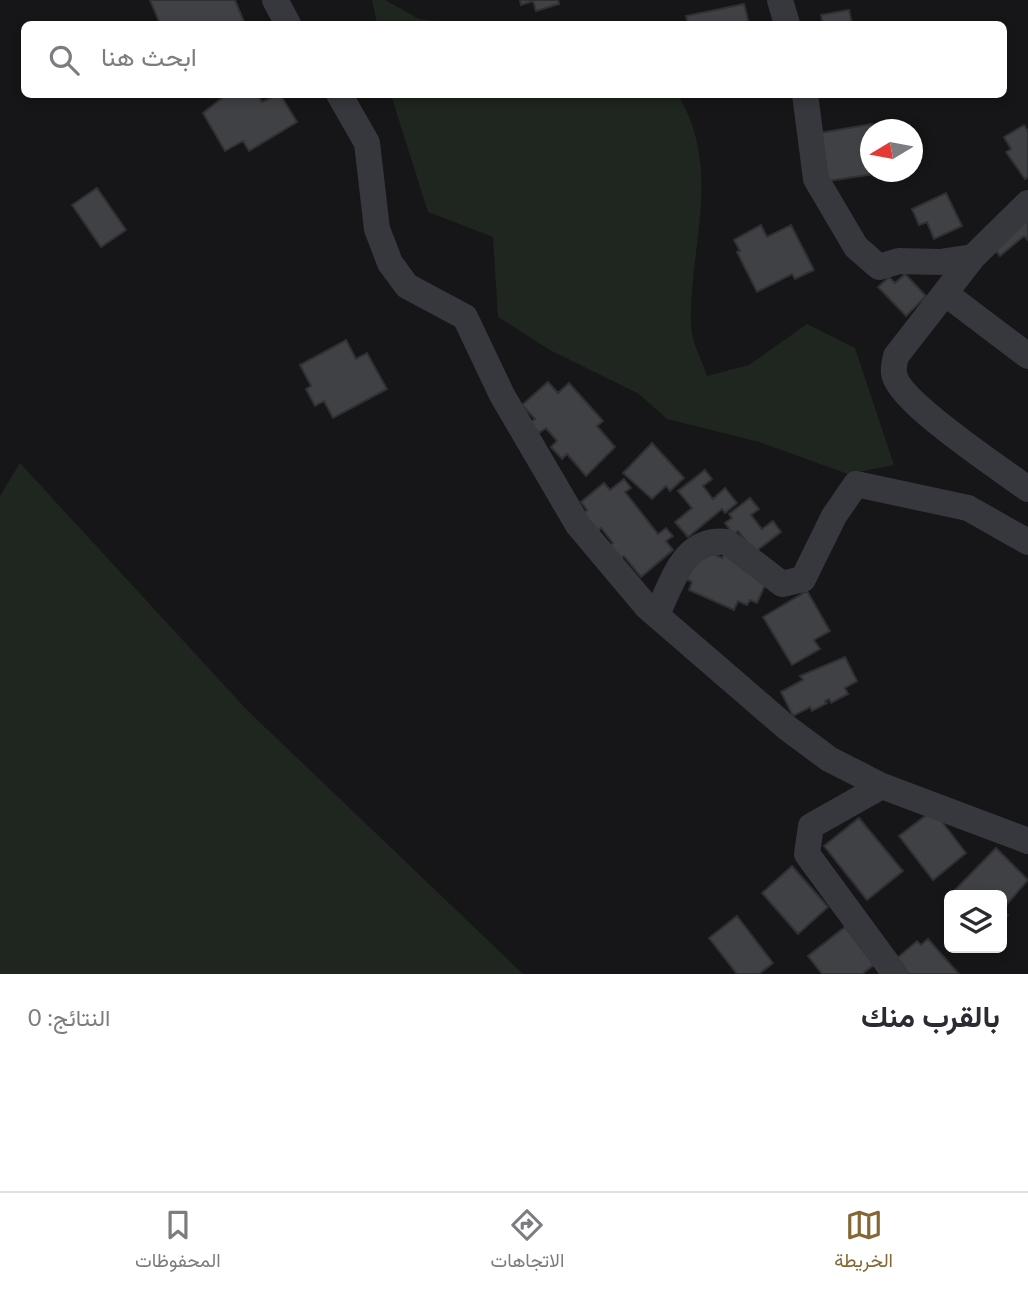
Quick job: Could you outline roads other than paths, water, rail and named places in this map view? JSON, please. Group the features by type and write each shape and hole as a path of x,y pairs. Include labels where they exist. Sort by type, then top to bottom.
{"street":[{"path":"275,0 286,21"},
{"path":"779,0 786,21"},
{"path":"341,98 367,143 377,229 390,262 407,286 465,317 502,395 578,525 642,601 811,748 882,786 1028,841"},
{"path":"806,98 816,179 856,247 879,267 899,261 940,262 973,257"},
{"path":"1028,203 973,257 896,356 894,373 902,391 933,419 1028,489"},
{"path":"946,293 1028,356"},
{"path":"657,614 688,552 702,543 727,542 782,584 803,579 834,516 856,484 968,508 1028,542"},
{"path":"882,786 811,826 807,854 895,974"}]}
